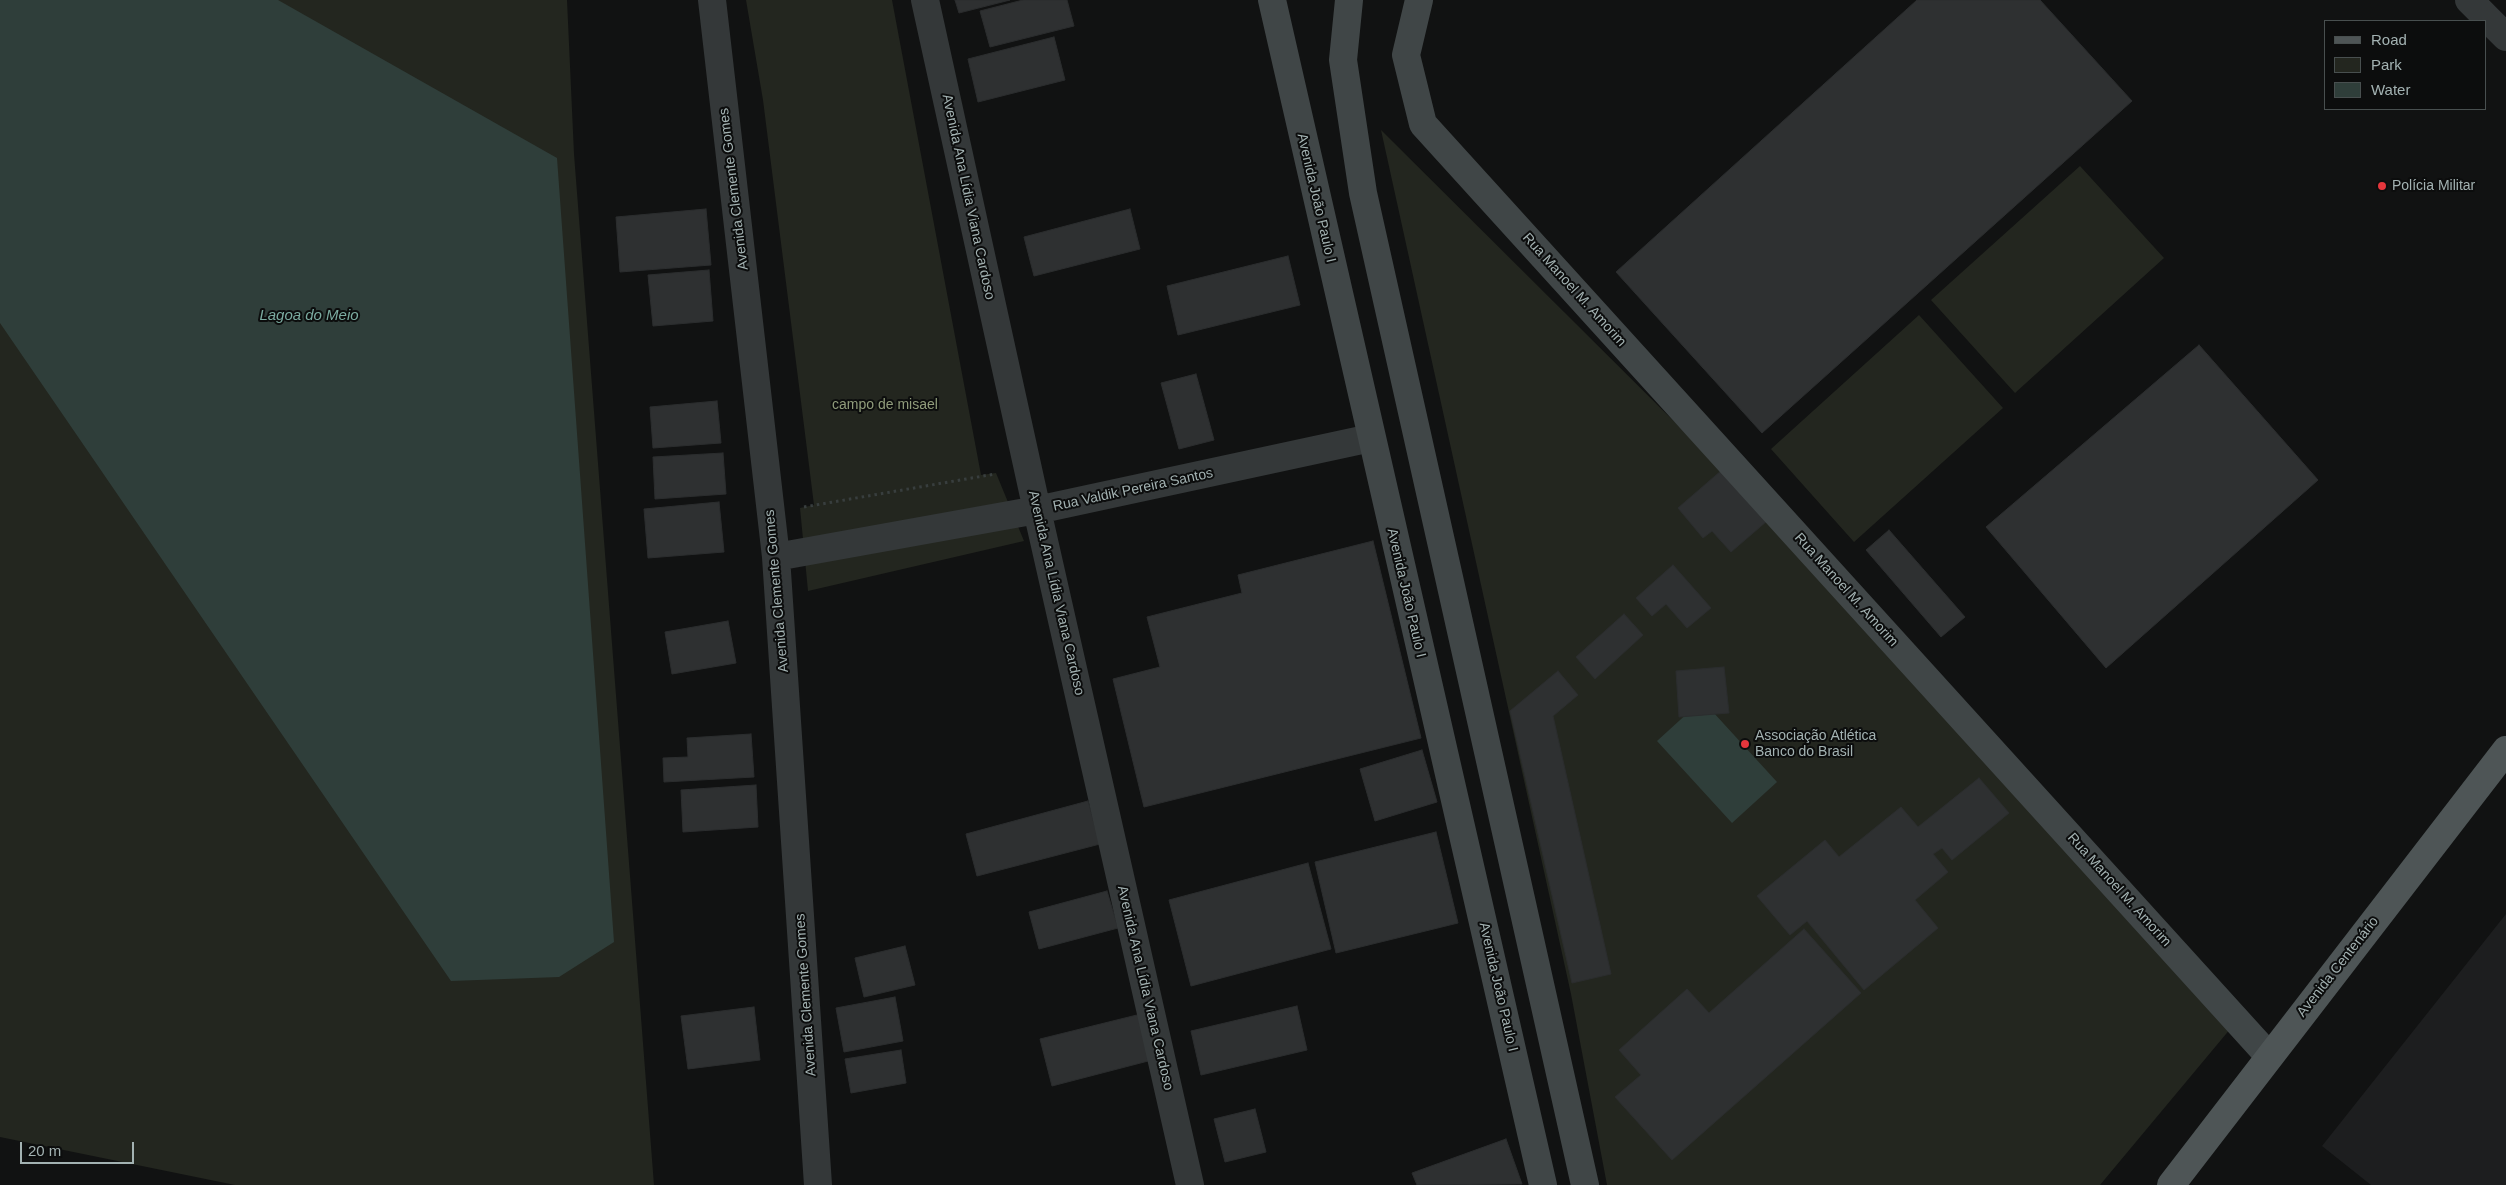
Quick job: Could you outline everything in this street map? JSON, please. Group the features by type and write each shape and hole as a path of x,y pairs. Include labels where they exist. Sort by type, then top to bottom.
{"main road":[{"name":"Avenida João Paulo I","path":"1272,0 1543,1185"},
{"path":"1349,0 1343,60 1363,193 1585,1185"},
{"name":"Rua Manoel M. Amorim","path":"1419,0 1406,55 1423,124 2269,1056"},
{"name":"Avenida Centenário","path":"2170,1185 2506,750"}],"street":[{"name":"Avenida Clemente Gomes","path":"712,0 776,557 818,1185"},
{"name":"Avenida Ana Lídia Viana Cardoso","path":"925,0 1037,510 1190,1185"},
{"path":"2469,0 2506,38"},
{"name":"Rua Valdik Pereira Santos","path":"776,557 1037,510 1371,438"}],"path":[{"path":"800,508 996,473 994,464"}],"shaded area":[{"path":"2506,914 2506,1185 2371,1185 2322,1146"}],"green space":[{"path":"0,0 567,0 574,154 654,1185 235,1185 0,1137"},
{"name":"campo de misael","path":"746,0 892,0 981,475 996,473 1024,541 808,591 800,508 814,505 763,100"},
{"name":"Associação Atlética Banco do Brasil","path":"1381,130 1748,495 2231,1028 2100,1185 1607,1185 1571,994"},
{"path":"2080,166 2164,258 2015,393 1931,300"},
{"path":"1919,315 2003,408 1854,542 1771,449"}],"water":[{"name":"Lagoa do Meio","path":"0,0 278,0 557,158 614,942 559,977 451,981 0,323"},
{"path":"1702,700 1777,782 1732,823 1657,741"}],"building":[{"path":"955,0 1010,0 959,13"},
{"path":"1023,0 1067,0 1074,26 990,47 980,11"},
{"path":"1917,0 2040,0 2132,101 1762,433 1616,272"},
{"path":"1054,37 1065,80 978,102 968,59"},
{"path":"706,209 711,265 620,272 616,217"},
{"path":"1130,209 1140,249 1034,276 1024,237"},
{"path":"1288,256 1300,305 1178,335 1167,286"},
{"path":"709,270 713,321 653,326 648,275"},
{"path":"2199,345 2318,480 2106,668 1986,527"},
{"path":"1196,374 1214,440 1179,449 1161,383"},
{"path":"717,401 721,443 653,448 650,407"},
{"path":"723,453 726,494 655,499 653,457"},
{"path":"1722,470 1767,521 1731,552 1712,531 1703,538 1678,508"},
{"path":"719,502 724,552 648,558 644,509"},
{"path":"1889,530 1965,617 1941,637 1866,550"},
{"path":"1373,541 1421,738 1144,807 1113,679 1160,667 1147,617 1242,593 1238,575"},
{"path":"1673,565 1711,608 1687,628 1666,604 1652,616 1636,598"},
{"path":"1624,614 1643,635 1595,679 1576,657"},
{"path":"728,621 736,663 672,674 665,632"},
{"path":"1724,667 1729,713 1679,717 1676,671"},
{"path":"1558,671 1578,695 1553,716 1611,974 1572,983 1510,711"},
{"path":"751,734 754,777 664,782 663,758 688,757 687,738"},
{"path":"1422,750 1437,802 1375,821 1360,769"},
{"path":"1979,778 2009,813 1952,860 1942,848 1933,854 1948,872 1915,900 1938,928 1864,990 1807,921 1790,935 1757,896 1825,840 1839,857 1901,807 1918,827"},
{"path":"756,785 758,827 683,832 681,790"},
{"path":"1088,801 1100,844 977,876 966,834"},
{"path":"1436,832 1458,923 1336,953 1315,862"},
{"path":"1308,863 1331,949 1191,986 1169,900"},
{"path":"1107,891 1118,928 1039,949 1029,912"},
{"path":"1804,929 1861,993 1672,1160 1615,1097 1641,1075 1619,1050 1687,989 1709,1013"},
{"path":"905,946 915,985 864,997 855,958"},
{"path":"895,997 903,1041 844,1052 836,1008"},
{"path":"1297,1006 1307,1050 1201,1075 1191,1031"},
{"path":"754,1007 760,1060 688,1069 681,1016"},
{"path":"1141,1014 1152,1060 1052,1086 1040,1039"},
{"path":"901,1050 906,1083 851,1093 845,1059"},
{"path":"1255,1109 1266,1152 1225,1162 1214,1119"},
{"path":"1506,1139 1522,1184 1417,1185 1412,1173"}],"place":[{"name":"Polícia Militar","path":"2382,186"},
{"name":"Associação Atlética Banco do Brasil","path":"1745,744"}]}
